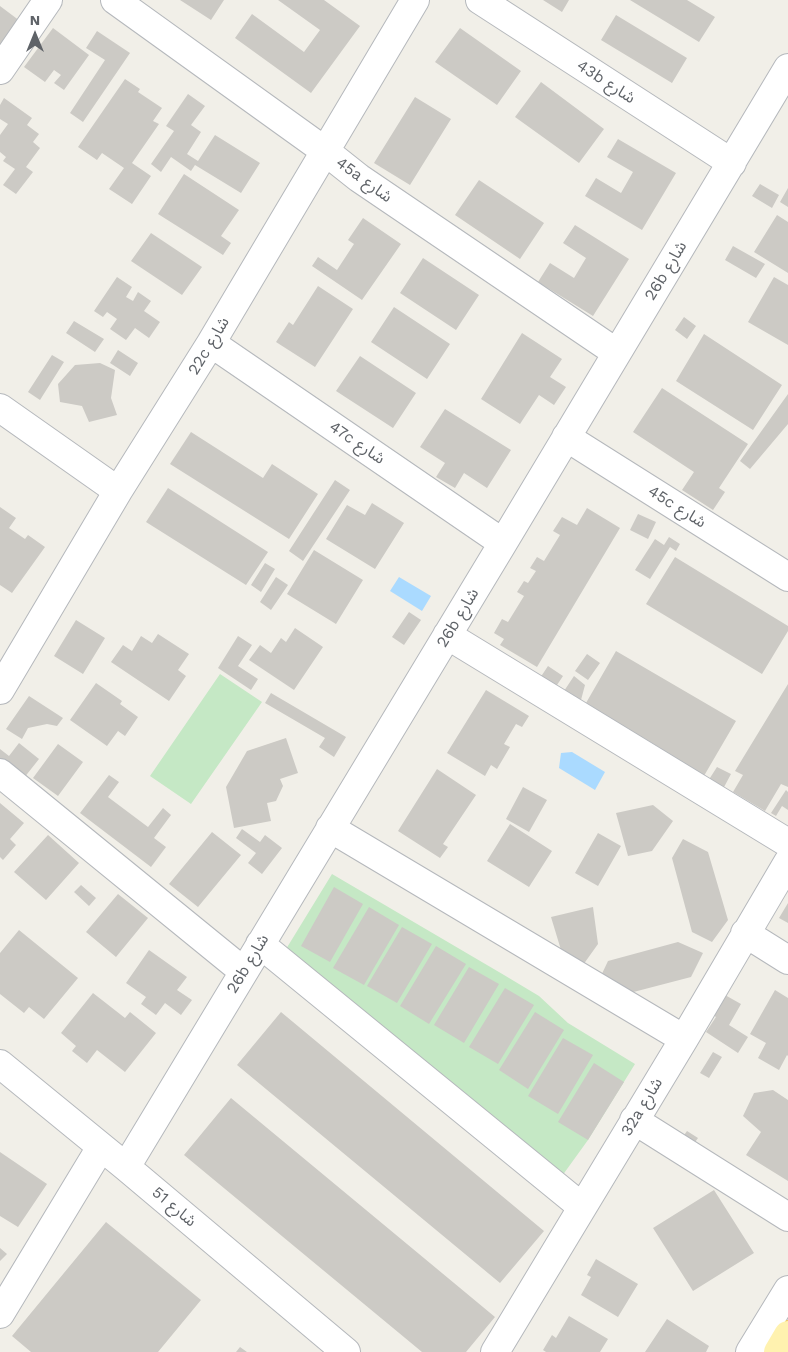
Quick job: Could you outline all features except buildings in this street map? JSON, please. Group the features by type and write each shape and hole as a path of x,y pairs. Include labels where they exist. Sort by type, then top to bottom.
{"main road":[{"path":"778,1352 788,1335"}],"street":[{"path":"0,70 48,0"},
{"name":"45a شارع","path":"115,0 325,151 359,178 617,353"},
{"name":"22c شارع","path":"0,690 118,491 211,343 415,0"},
{"name":"43b شارع","path":"480,0 732,163"},
{"name":"26b شارع","path":"126,1167 788,68"},
{"name":"47c شارع","path":"211,343 503,543"},
{"path":"0,408 118,491"},
{"name":"45c شارع","path":"566,438 788,577"},
{"path":"448,635 788,843"},
{"path":"0,773 243,971"},
{"path":"330,828 684,1039"},
{"name":"32a شارع","path":"495,1352 684,1039 788,862"},
{"path":"745,933 788,960"},
{"path":"260,944 582,1207"},
{"name":"شارع 51","path":"0,1064 346,1352"},
{"path":"634,1120 788,1218"},
{"path":"0,1314 101,1147"},
{"path":"750,1352 788,1290"}],"green space":[{"path":"220,674 262,702 191,804 150,776"},
{"path":"332,874 539,996 568,1023 635,1064 588,1140 562,1176 283,954"}],"water":[{"path":"399,577 431,596 422,611 390,591"},
{"path":"572,752 605,772 595,790 559,768 561,753"}]}
